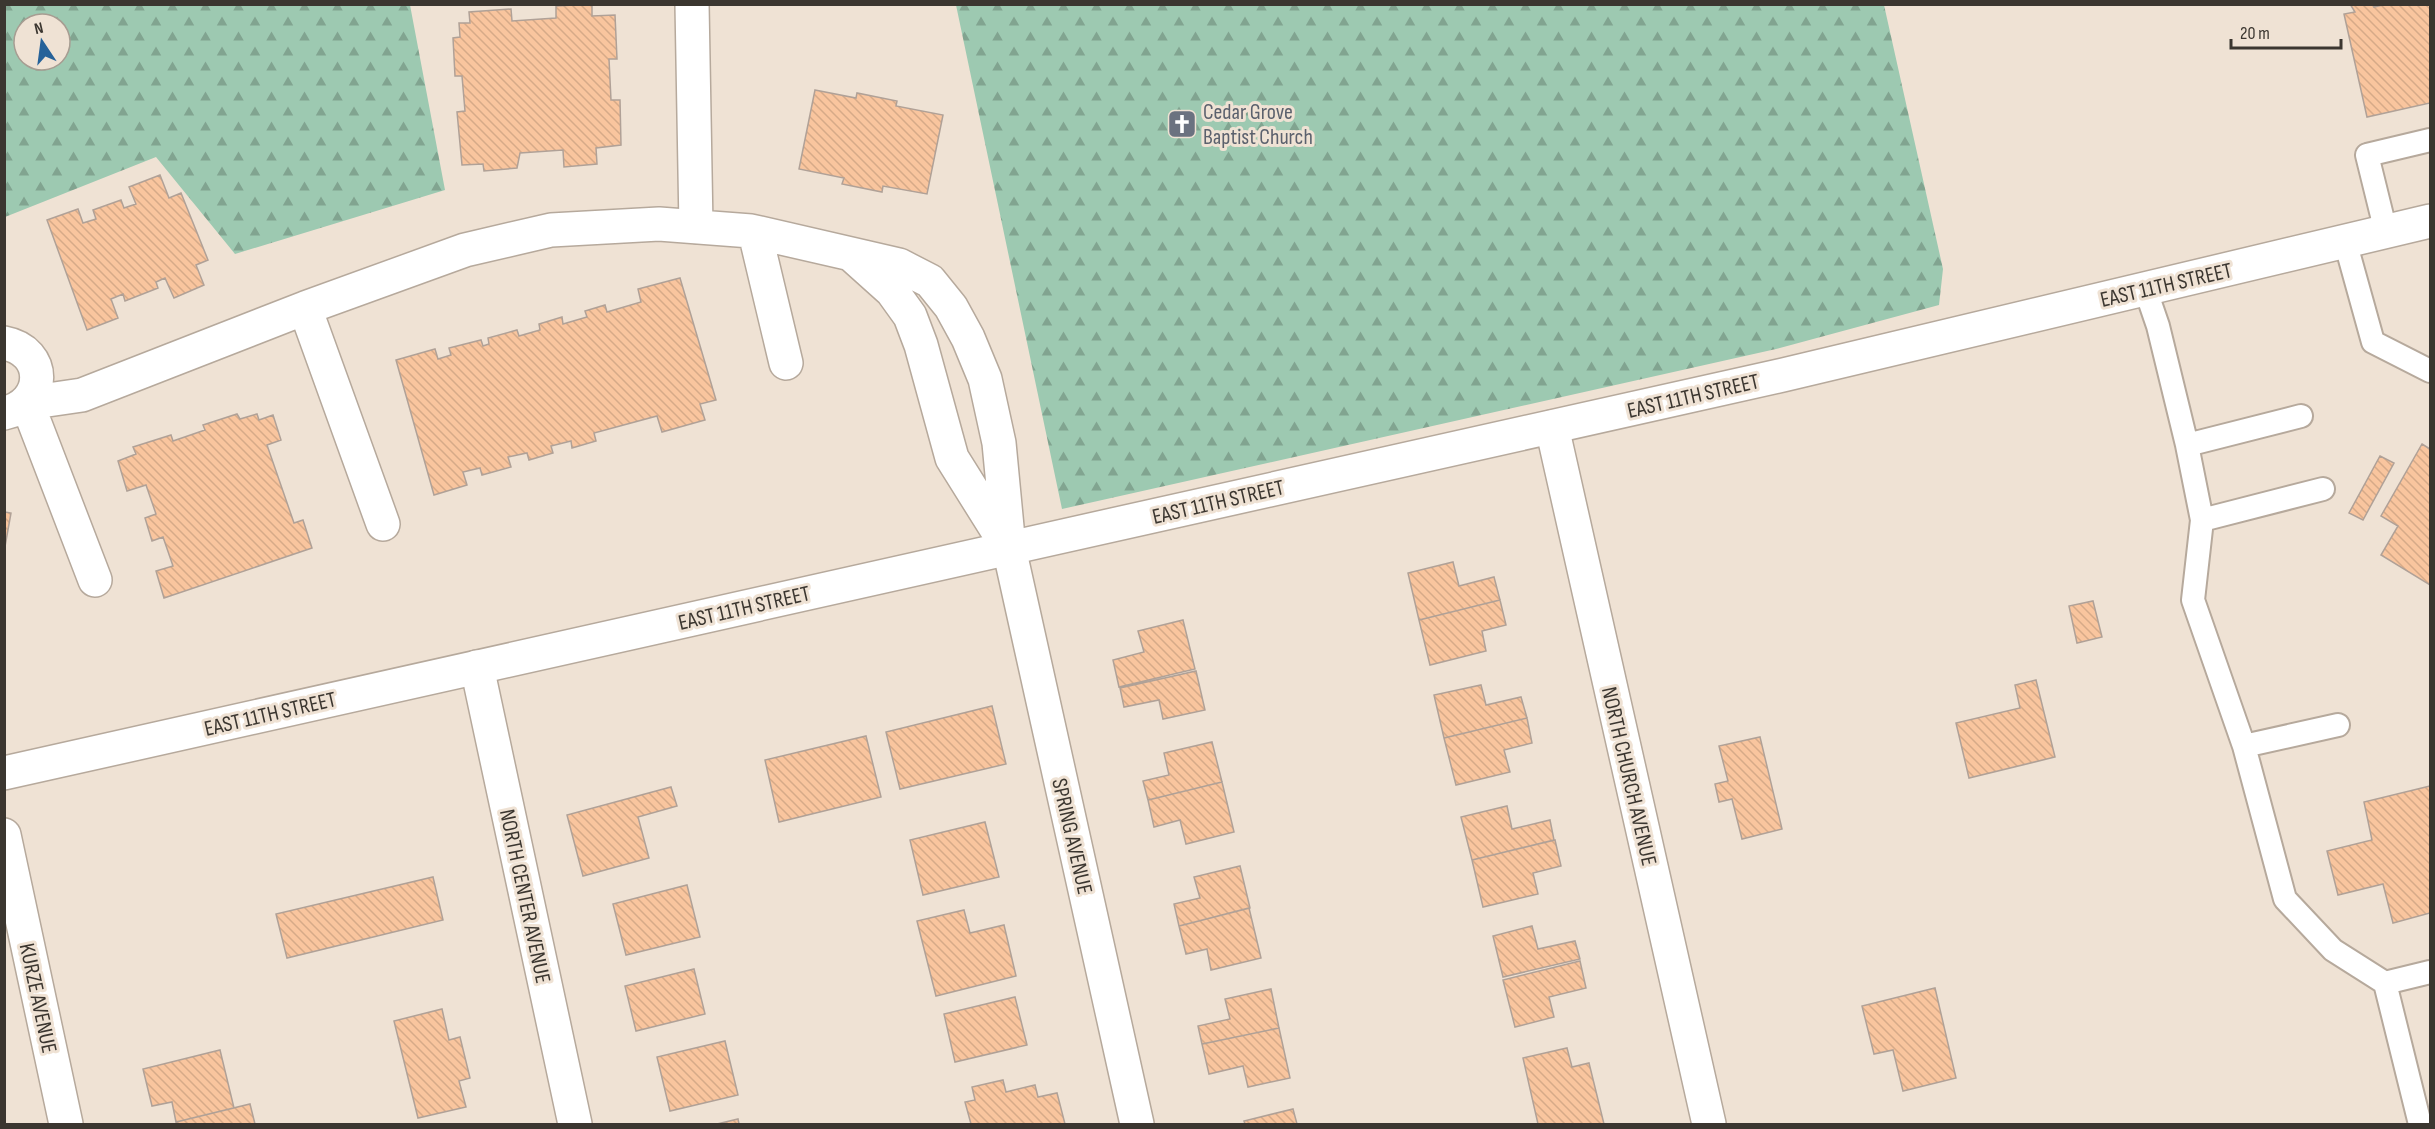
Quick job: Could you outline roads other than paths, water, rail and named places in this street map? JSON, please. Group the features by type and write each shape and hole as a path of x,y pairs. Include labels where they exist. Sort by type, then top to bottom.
{"street":[{"path":"692,4 696,227"},
{"name":"EAST 11TH STREET","path":"4,773 1552,427 2430,221"},
{"path":"16,408 82,395 305,308 465,250 551,230 659,224 755,233 899,265 930,281 951,307 968,338 985,379 999,443 1008,548"},
{"path":"755,233 786,363"},
{"path":"850,255 892,291 910,316 921,345 952,458 1008,548"},
{"path":"305,308 383,524"},
{"path":"4,343 23,349 36,368 34,392 16,408"},
{"path":"16,408 95,580"},
{"name":"NORTH CHURCH AVENUE","path":"1552,427 1708,1125"},
{"name":"SPRING AVENUE","path":"1008,548 1137,1125"},
{"name":"NORTH CENTER AVENUE","path":"477,667 575,1125"},
{"name":"KURZE AVENUE","path":"4,835 66,1125"}],"lane":[{"path":"2386,232 2367,155 2430,140"},
{"path":"2345,241 2373,342 2430,371"},
{"path":"2145,288 2158,326 2187,445 2202,520 2193,600 2244,746 2285,899 2333,950 2385,983 2420,1125"},
{"path":"2187,445 2301,416"},
{"path":"2202,520 2323,489"},
{"path":"2244,746 2338,724"},
{"path":"2385,983 2430,972"}],"place":[{"name":"Cedar Grove Baptist Church","path":"1182,124"}]}
